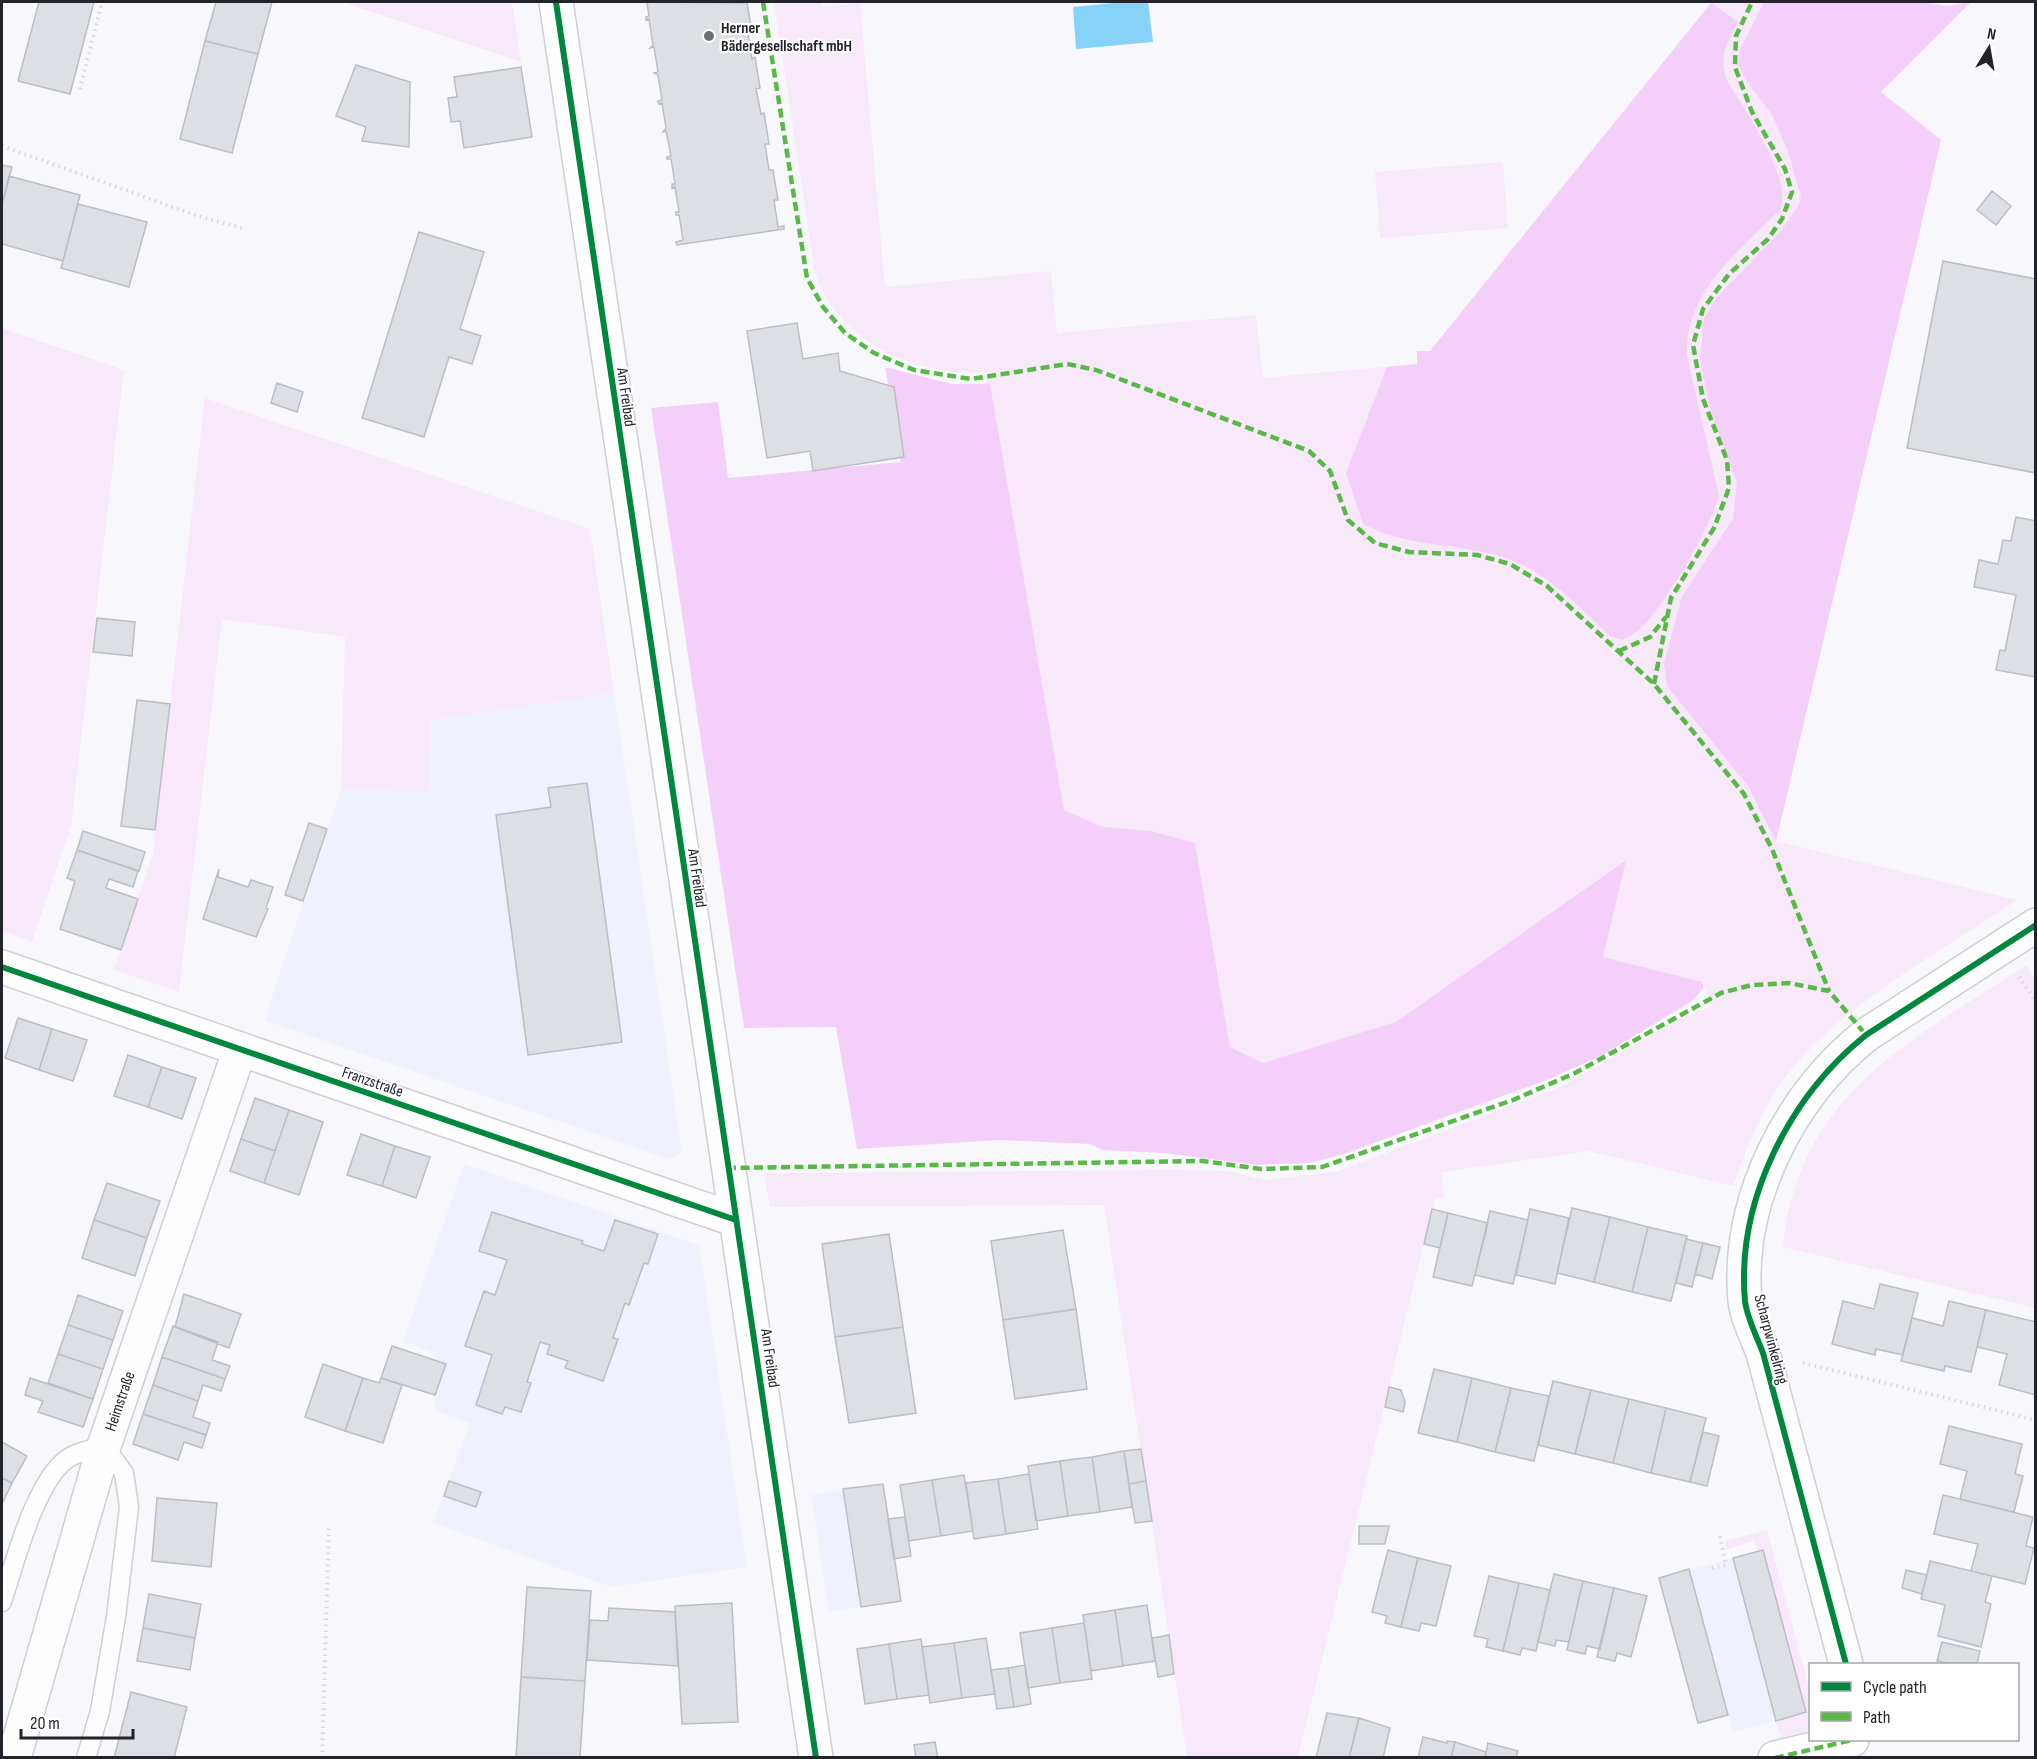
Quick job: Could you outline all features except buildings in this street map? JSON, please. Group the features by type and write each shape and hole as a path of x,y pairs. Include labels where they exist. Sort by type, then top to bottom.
{"street":[{"name":"Am Freibad","path":"556,2 714,1084 816,1758"},
{"name":"Scharpwinkelring","path":"1844,1663 1763,1353 1745,1303 1745,1239 1760,1184 1784,1136 1816,1086 1844,1053 1866,1035 2036,925"},
{"name":"Franzstraße","path":"2,968 736,1220"},
{"name":"Heimstraße","path":"14,1758 104,1446 240,1049"},
{"path":"1775,1758 1848,1741"},
{"path":"1866,1741 1871,1758"}],"lane":[{"path":"2,1602 33,1510 52,1473 71,1456 104,1446 124,1473 129,1507 116,1617 100,1711 86,1758"}],"path":[{"path":"80,88 102,2"},
{"path":"2,146 195,215 242,228"},
{"path":"1763,1353 2036,1420"},
{"path":"322,1758 329,1527"},
{"path":"1712,1568 1726,1565 1719,1532"},
{"path":"2036,1620 2036,1631"}],"shaded area":[{"path":"342,2 512,2 521,62"},
{"path":"774,2 821,2 822,7 860,3 885,287 1051,271 1057,333 1256,315 1263,378 1417,364 1417,351 1430,351 1712,2 1921,2 1947,6 1971,2 1881,92 1941,140 1776,841 2017,900 1894,980 1834,1026 1808,1050 1786,1076 1769,1102 1749,1143 1733,1186 1589,1151 1441,1172 1444,1197 1435,1199 1298,1757 1187,1757 1104,1205 770,1207 764,1173 1173,1170 1228,1171 1264,1180 1336,1172 1563,1086 1677,1020 1712,1006 1703,982 1603,957 1625,860 1396,1022 1263,1063 1230,1047 1195,843 1151,831 1103,827 1064,810 990,385 985,385 989,372 935,369 909,362 884,351 861,336 842,318 826,297 815,272"},
{"path":"1764,2 1921,2 1947,6 1971,2 1881,92 1941,140 1776,841 1748,786 1667,686 1664,663 1682,596 1733,519 1737,484 1710,409 1700,359 1704,318 1717,297 1780,232 1799,205 1801,197 1788,151 1771,113 1745,79 1738,64 1740,50"},
{"path":"1711,3 1738,22 1724,55 1726,78 1754,124 1773,162 1780,180 1782,197 1780,210 1717,274 1704,292 1694,312 1688,333 1687,356 1719,496 1698,544 1665,598 1642,627 1622,640 1611,637 1571,599 1542,576 1510,559 1475,550 1410,540 1363,524 1346,473 1387,367 1417,364 1417,351 1430,351"},
{"path":"1503,162 1508,228 1380,238 1375,172"},
{"path":"2,328 124,370 71,826 32,942 2,931"},
{"path":"885,367 952,384 990,384 1064,810 1103,827 1151,831 1195,843 1230,1047 1263,1063 1396,1022 1626,860 1603,957 1703,982 1703,989 1692,1001 1601,1056 1544,1081 1344,1154 1309,1163 1257,1165 1164,1153 1103,1150 1090,1144 999,1140 857,1149 836,1027 744,1028 651,408 718,402 728,478 901,462 900,457 904,456 894,387 888,385"},
{"path":"205,398 590,529 614,693 431,720 429,792 341,789 345,637 222,619 179,992 114,970 153,854"},
{"path":"614,693 682,1153 669,1159 266,1021 341,789 428,792 431,720"},
{"path":"2026,965 2036,979 2035,1308 1783,1247 1793,1194 1812,1148 1837,1110 1867,1077 1903,1047"},
{"path":"464,1164 699,1245 747,1567 611,1587 433,1523 470,1423 435,1411 435,1395 445,1364 436,1361 436,1354 403,1342"},
{"path":"883,1484 901,1601 829,1611 811,1495"},
{"path":"1767,1530 1809,1687 1809,1731 1781,1738 1776,1721 1806,1712 1763,1550 1757,1551 1754,1541 1727,1549 1725,1541"},
{"path":"1763,1550 1806,1712 1733,1732 1728,1715 1698,1723 1659,1578"}],"water":[{"path":"1148,2 1153,42 1076,49 1073,7"}],"marked path":[{"path":"763,2 807,278 823,307 845,333 874,353 914,370 971,379 1067,364 1096,370 1309,451 1330,471 1348,520 1375,543 1409,552 1477,555 1510,564 1547,586 1654,684 1744,794 1772,849 1829,991"},
{"path":"1654,684 1671,598 1714,528 1729,488 1727,460 1703,399 1693,345 1703,309 1729,274 1768,239 1782,219 1792,192 1785,169 1752,112 1735,67 1736,36 1752,2"},
{"path":"1619,651 1650,637 1666,617"},
{"path":"727,1168 1203,1161 1261,1169 1322,1167 1513,1100 1575,1073 1721,993 1752,985 1789,983 1829,991 1866,1035"},
{"path":"1775,1758 1848,1741"}],"cycle path":[{"path":"556,2 816,1758"},
{"path":"1846,1663 1763,1353 1746,1307 1744,1263 1749,1226 1759,1189 1773,1154 1813,1089 1838,1060 1866,1035 2036,925"},
{"path":"2,967 736,1220"}],"place":[{"name":"Herner Bädergesellschaft mbH","path":"709,36"}]}
